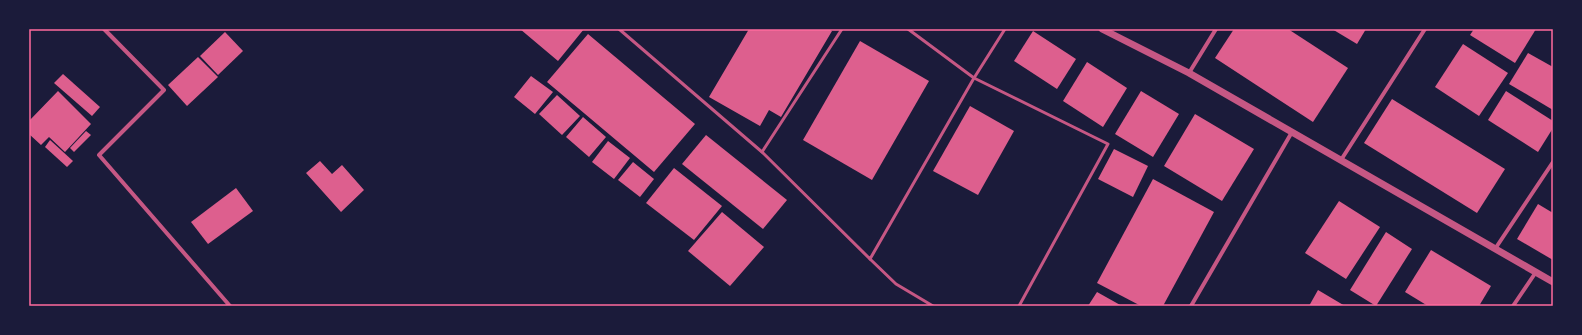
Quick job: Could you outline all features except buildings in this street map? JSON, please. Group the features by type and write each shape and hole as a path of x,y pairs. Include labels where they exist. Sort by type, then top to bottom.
{"street":[{"path":"104,29 164,90 99,154 230,306"},
{"path":"1102,29 1189,73 1553,282"},
{"path":"1189,73 1216,29"},
{"path":"1341,160 1426,29"},
{"path":"1191,306 1292,132"},
{"path":"1495,249 1553,162"},
{"path":"1513,306 1536,272"}],"lane":[{"path":"619,29 762,152 896,284 933,306"},
{"path":"762,152 842,29"},
{"path":"908,29 974,78 1108,144 1019,306"},
{"path":"870,259 974,78 1005,29"}]}
